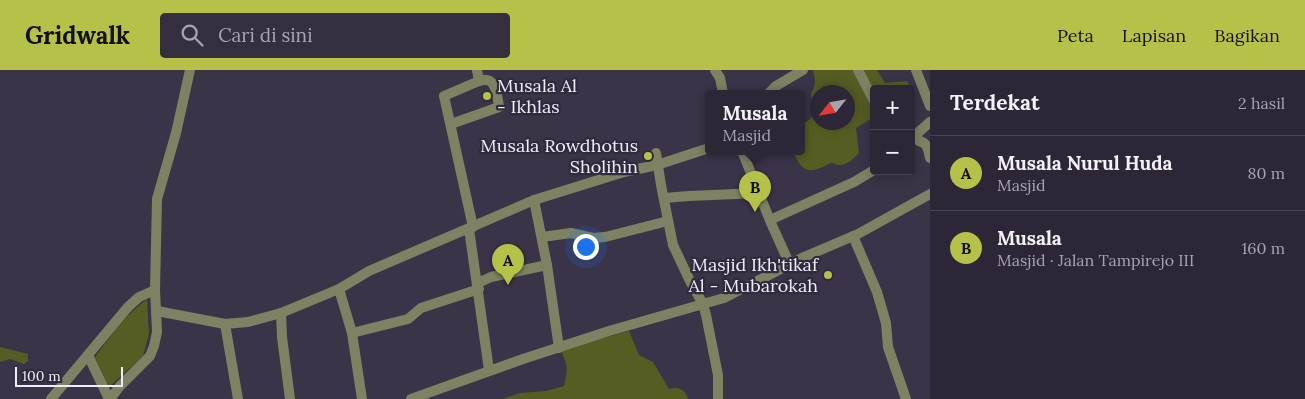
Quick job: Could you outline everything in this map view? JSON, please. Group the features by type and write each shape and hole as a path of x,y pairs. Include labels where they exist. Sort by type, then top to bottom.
{"street":[{"path":"88,355 110,399 120,386 150,356 156,339 157,199 176,133 190,70"},
{"path":"477,70 478,81"},
{"path":"715,70 720,78 722,90"},
{"path":"774,90 788,78 803,70"},
{"path":"858,70 870,92"},
{"path":"916,70 930,106"},
{"path":"451,124 499,107 490,81 478,81 444,96 471,228 489,370"},
{"path":"915,136 930,122"},
{"path":"915,138 927,145 930,158"},
{"path":"157,309 225,324 248,322 281,313 339,288 369,271 534,200 624,172 658,165 705,149"},
{"path":"656,153 673,245 681,264 704,304 718,375 718,399"},
{"path":"744,155 790,265"},
{"path":"770,220 854,182 870,172"},
{"path":"664,198 759,193"},
{"path":"411,399 489,370 730,295 853,236 930,194"},
{"path":"534,200 548,265 560,348"},
{"path":"542,237 571,233 593,238 605,237 668,221"},
{"path":"853,236 877,292 886,324 888,346 906,399"},
{"path":"352,333 408,319 421,308 478,286 490,277 548,265"},
{"path":"339,288 352,333 362,399"},
{"path":"51,399 134,300 155,290"},
{"path":"281,313 282,337 290,399"},
{"path":"225,324 238,399"}],"green space":[{"path":"813,70 877,70 885,83 907,81 909,85 870,85 870,119 856,128 859,153 845,164 831,163 821,168 810,170 803,167 794,155 805,155 805,122 810,119 810,130 855,130 855,85 815,84"},
{"path":"147,299 149,334 143,356 109,387 95,357 113,333"},
{"path":"629,331 639,355 653,362 669,389 681,390 688,399 503,399 520,393 546,391 564,386 567,368 561,350"},
{"path":"0,347 28,354 28,361 24,364 10,359 0,362"}],"place":[{"name":"Musala Al - Ikhlas","path":"487,96"},
{"name":"Musala Rowdhotus Sholihin","path":"648,156"},
{"name":"Musala","path":"755,212"},
{"name":"Masjid Ikh'tikaf Al - Mubarokah","path":"828,275"},
{"name":"Musala Nurul Huda","path":"508,285"}]}
